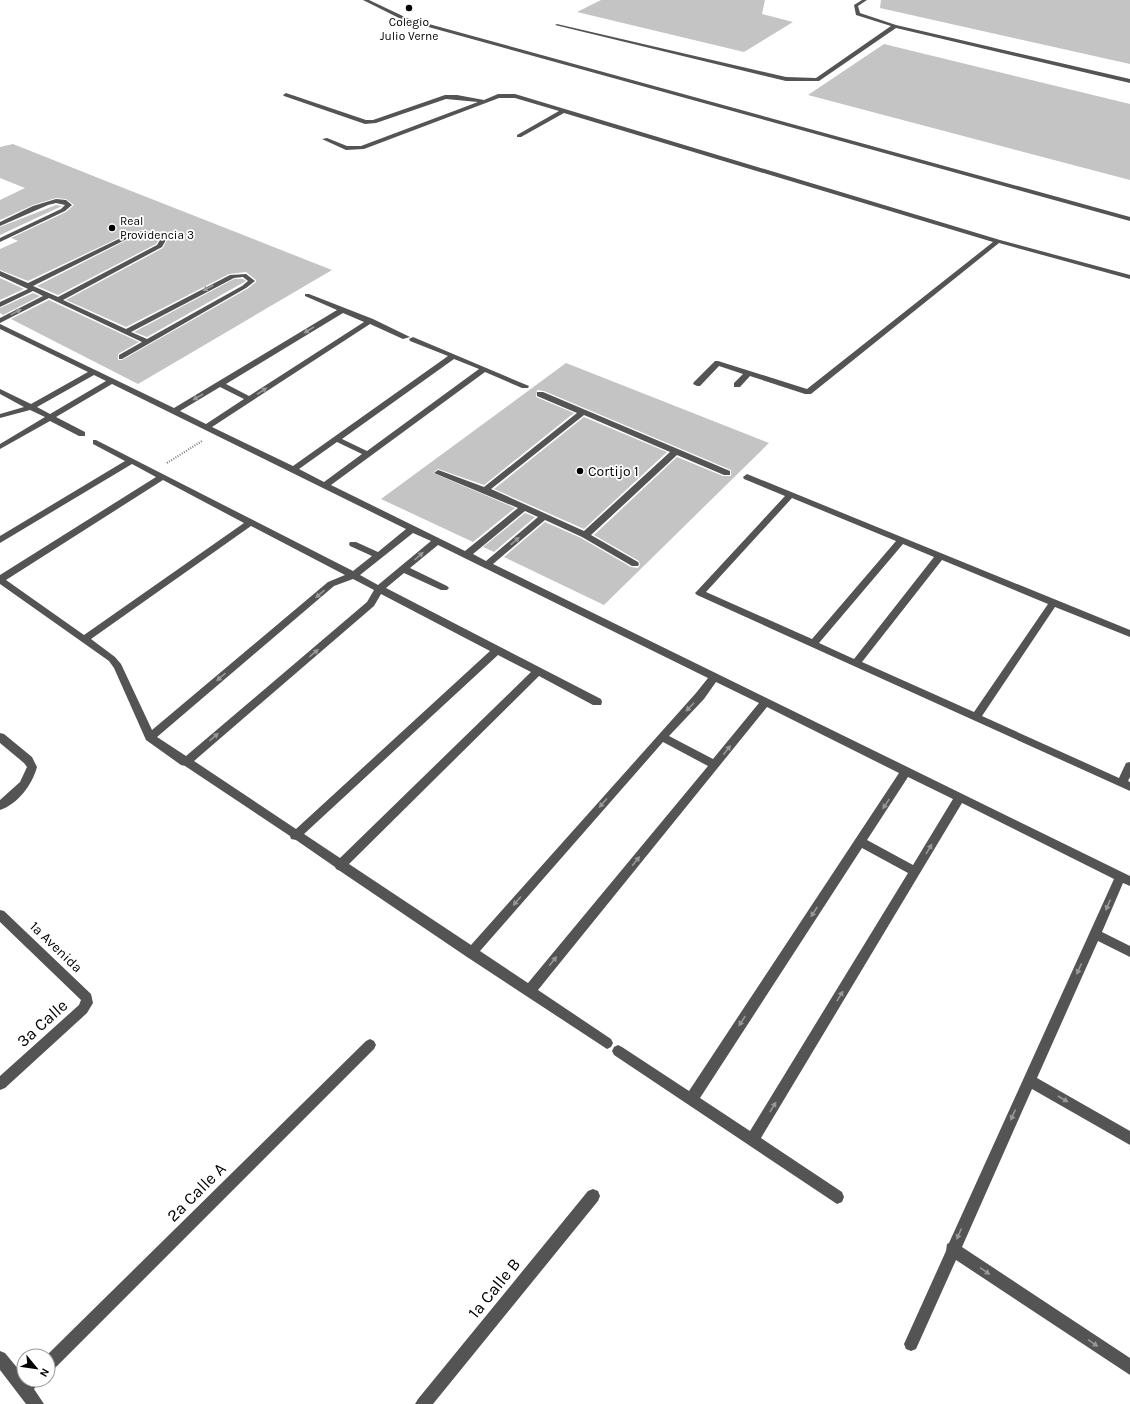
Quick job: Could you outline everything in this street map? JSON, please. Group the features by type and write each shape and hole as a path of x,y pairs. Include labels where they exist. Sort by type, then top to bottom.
{"street":[{"path":"365,0 405,19 1130,219"},
{"path":"865,0 856,5 858,14 895,26 1130,81"},
{"path":"557,25 786,79 810,81 816,80 895,26"},
{"path":"325,139 346,148 362,148 483,101 498,96 508,95 998,241 1130,277"},
{"path":"286,96 365,122 374,122 445,97 483,101"},
{"path":"518,136 563,111"},
{"path":"0,224 51,201 62,200 69,205 63,210 0,240"},
{"path":"0,305 129,236 142,232 150,233 162,240 160,246 58,300"},
{"path":"697,384 718,363 808,392 998,241"},
{"path":"1103,269 1130,272"},
{"path":"0,273 147,342"},
{"path":"122,356 252,281 244,275 232,276 126,332"},
{"path":"0,321 48,296"},
{"path":"307,296 525,386"},
{"path":"174,412 343,310"},
{"path":"206,427 370,322"},
{"path":"0,326 1126,879 1095,934 952,1249 911,1344"},
{"path":"293,470 453,356"},
{"path":"324,486 484,369"},
{"path":"0,416 31,407 94,372"},
{"path":"737,385 748,373"},
{"path":"0,447 112,381"},
{"path":"220,384 250,399"},
{"path":"0,391 82,434"},
{"path":"540,394 727,473"},
{"path":"485,490 583,412"},
{"path":"337,439 368,454"},
{"path":"96,442 597,702"},
{"path":"585,534 675,452"},
{"path":"0,540 132,460"},
{"path":"438,473 485,490 543,517 585,534 635,564"},
{"path":"163,476 0,580 112,659 118,666 150,738 528,992 607,1043"},
{"path":"747,477 1130,634"},
{"path":"790,495 700,593 1126,785 1130,766"},
{"path":"466,555 523,508"},
{"path":"487,565 543,517"},
{"path":"85,640 252,522"},
{"path":"150,738 331,584 354,575 380,556 412,529"},
{"path":"813,644 902,540"},
{"path":"185,762 371,604 379,589 437,541"},
{"path":"352,544 380,556"},
{"path":"856,663 940,556"},
{"path":"404,569 444,588"},
{"path":"976,717 1053,603"},
{"path":"295,836 497,650"},
{"path":"340,866 538,671"},
{"path":"471,953 700,696 714,677"},
{"path":"528,992 766,702"},
{"path":"0,737 28,760 32,767 29,780 25,785 0,806"},
{"path":"662,737 715,765"},
{"path":"691,1100 906,771"},
{"path":"752,1140 960,797"},
{"path":"860,842 915,871"},
{"name":"1a Avenida","path":"0,915 87,998 87,1003"},
{"path":"1095,934 1130,952"},
{"name":"3a Calle","path":"0,1084 83,1009 87,1003"},
{"name":"2a Calle A","path":"56,1357 370,1045"},
{"path":"618,1051 837,1196"},
{"path":"1029,1080 1130,1138"},
{"name":"1a Calle B","path":"423,1404 593,1196"},
{"path":"952,1249 1130,1367"},
{"path":"0,1358 16,1372"},
{"path":"30,1388 36,1404"}],"path":[{"path":"154,471 216,432"}],"building":[{"path":"601,0 765,0 762,14 793,22 744,52 577,12"},
{"path":"881,0 1130,0 1130,64 880,8"},
{"path":"884,44 1130,104 1130,180 808,95"},
{"name":"Real Providencia 3","path":"13,144 332,270 138,384 11,319 49,300 139,342 118,354 118,360 122,360 247,289 256,282 256,280 246,272 229,274 126,327 66,300 163,248 167,240 158,232 142,230 127,234 28,281 0,270 0,249 18,241 11,238 66,212 74,205 66,199 56,198 33,205 0,220 0,200 25,188 0,178 0,147"},
{"path":"56,205 62,206 0,235 0,227"},
{"path":"152,237 158,241 156,244 58,295 37,286 131,238"},
{"path":"0,278 24,289 0,300"},
{"path":"234,279 243,279 246,281 147,337 134,332"},
{"path":"33,293 40,296 3,315 0,313 0,308"},
{"name":"Cortijo 1","path":"566,363 769,443 604,605 504,557 545,522 581,538 631,567 638,568 640,565 639,561 594,535 677,457 723,476 731,476 731,470 544,391 537,390 536,397 574,413 484,485 438,469 433,473 515,508 473,542 381,499"},
{"path":"584,417 667,452 584,529 494,489"},
{"path":"525,513 535,517 494,552 483,547"}],"place":[{"name":"Colegio Julio Verne","path":"409,8"},
{"name":"Real Providencia 3","path":"112,228"},
{"name":"Cortijo 1","path":"580,471"}]}
